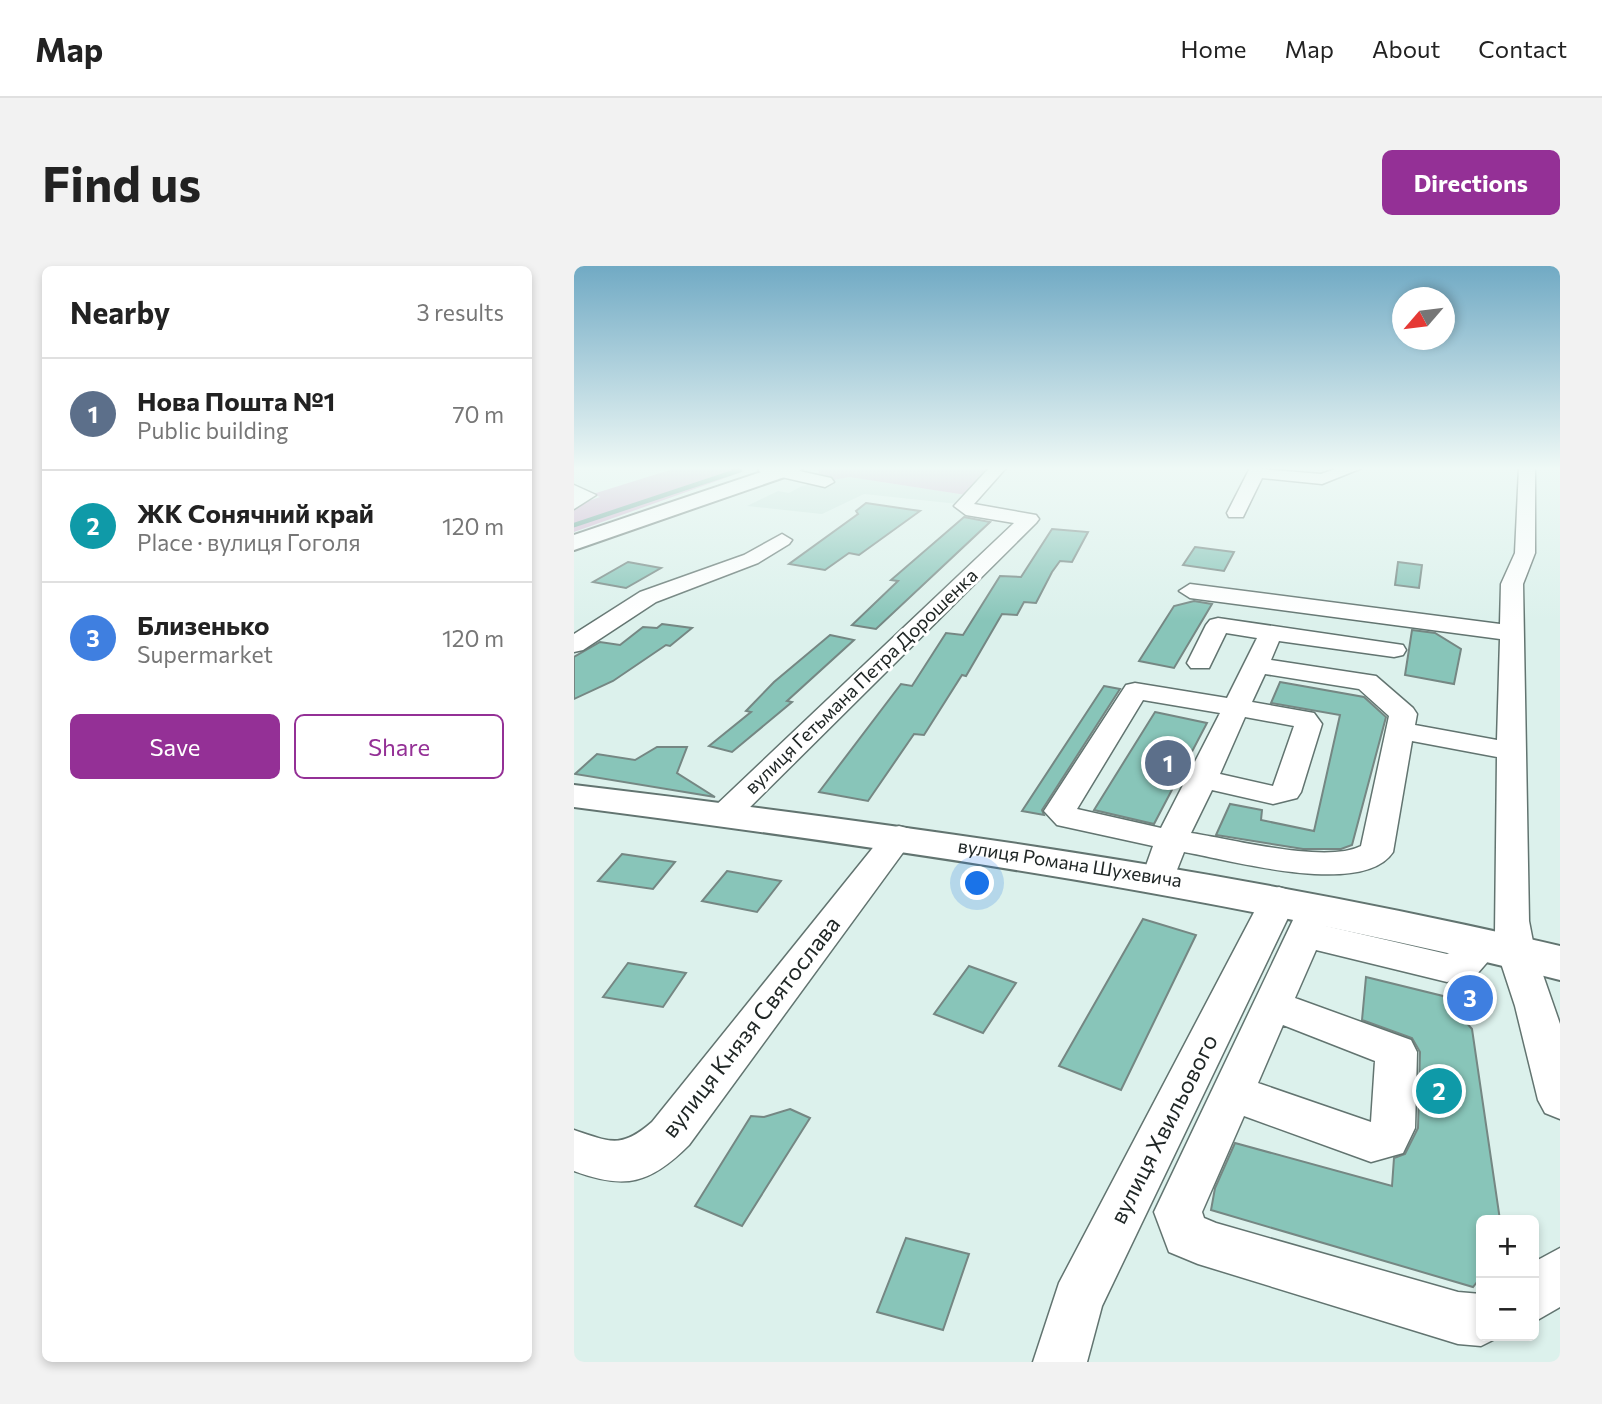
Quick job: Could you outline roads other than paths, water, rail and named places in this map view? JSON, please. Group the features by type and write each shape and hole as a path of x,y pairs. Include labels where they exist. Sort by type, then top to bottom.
{"main road":[{"path":"574,543 640,519"},
{"name":"вулиця Романа Шухевича","path":"574,796 899,836 1165,858 1300,914 1500,948 1560,963"}],"street":[{"name":"вулиця Гетьмана Петра Дорошенка","path":"724,815 1029,519"},
{"path":"1526,519 1525,553 1512,584 1511,921 1500,948 1535,1006 1560,1100"},
{"path":"574,645 648,597 751,559 782,540"},
{"path":"1190,591 1511,633"},
{"path":"1200,663 1218,625 1394,650"},
{"path":"1165,858 1271,633"},
{"path":"1203,779 1273,795 1286,792 1308,724 1304,719 1135,691 1060,811 1068,818 1165,858 1325,865 1357,862 1376,852 1403,715 1367,682 1256,665"},
{"path":"1401,731 1511,751"},
{"name":"вулиця Князя Святослава","path":"574,1150 616,1163 644,1155 659,1145 673,1131 899,836"},
{"path":"1300,914 1272,1004 1178,1212 1186,1235 1216,1247 1433,1310 1476,1319"},
{"name":"вулиця Хвильового","path":"1060,1362 1077,1301 1300,914"},
{"path":"1232,1093 1371,1142 1387,1139 1393,1128 1396,1052 1272,1004"},
{"path":"1539,1292 1560,1273"}],"waterway":[{"path":"574,525 592,519"}],"place":[{"name":"Нова Пошта №1","path":"1168,763"},
{"name":"Близенько","path":"1470,998"},
{"name":"ЖК Сонячний край","path":"1439,1091"}]}
